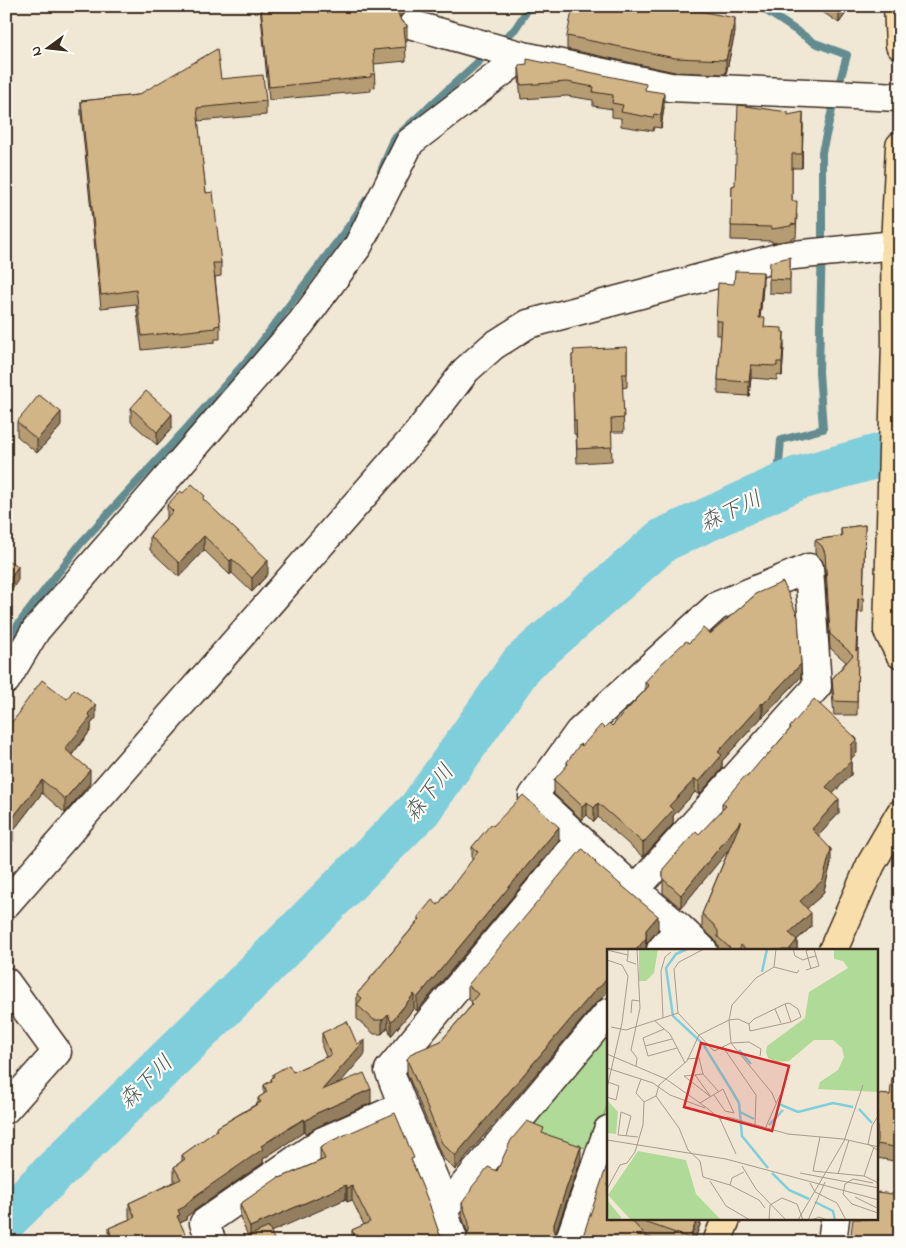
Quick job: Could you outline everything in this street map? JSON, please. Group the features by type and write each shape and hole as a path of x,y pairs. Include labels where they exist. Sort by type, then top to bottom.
{"highway":[{"path":"898,6 900,45"},
{"path":"900,146 895,245 896,342 888,631 900,654"},
{"path":"837,948 871,864 900,814"},
{"path":"717,1242 726,1220"}],"street":[{"path":"415,25 413,25 515,54 670,86 900,97"},
{"path":"6,680 36,630 301,323 358,246 410,142 515,54"},
{"path":"6,904 418,433 466,370 493,346 528,324 784,256 895,245"},
{"path":"635,890 817,686 808,568 717,606 579,732 532,796 635,890 676,939 701,949"},
{"path":"446,1207 389,1070 580,840"},
{"path":"662,949 676,939"},
{"path":"6,982 57,1052 6,1109"},
{"path":"454,1242 444,1213 446,1207 607,1014"},
{"path":"212,1242 204,1223 323,1142 403,1106"},
{"path":"569,1242 607,1133"},
{"path":"832,1242 835,1220"}],"green space":[{"path":"607,1037 607,1107 591,1150 528,1129"}],"building":[{"path":"261,6 399,6 398,13 401,21 407,25 404,28 406,47 373,50 375,74 371,74 371,77 269,87"},
{"path":"573,6 684,6 684,8 735,18 726,60 675,58 567,36"},
{"path":"217,49 221,79 263,75 266,101 197,108 206,193 213,192 221,263 213,263 220,325 215,326 215,328 142,336 136,290 101,295 81,101 138,95"},
{"path":"527,59 646,84 645,90 664,93 661,115 654,114 653,118 621,112 623,105 612,103 613,95 593,92 594,87 567,82 521,85 519,65 527,64"},
{"path":"738,105 788,112 788,115 803,112 802,154 792,154 792,201 797,201 796,225 791,224 791,226 772,229 772,227 731,226 732,186 735,185"},
{"path":"790,257 790,280 769,279 770,262"},
{"path":"735,271 763,272 759,318 765,318 764,327 782,328 782,332 784,332 782,362 777,362 777,366 751,365 749,382 718,380 722,321 716,321 718,283 734,284"},
{"path":"627,347 627,374 622,374 624,418 611,419 612,447 577,449 576,420 574,420 573,350"},
{"path":"146,391 172,414 157,432 131,408"},
{"path":"39,395 61,412 37,440 17,422"},
{"path":"192,484 205,496 203,499 268,560 252,578 232,559 230,561 204,536 179,563 150,536 173,511 167,505 180,491 183,493"},
{"path":"865,525 863,598 858,599 857,702 834,701 832,679 853,655 830,634 825,553 822,546 815,540 842,536 841,528"},
{"path":"6,559 18,566 6,586"},
{"path":"783,582 798,617 801,664 762,703 718,752 722,755 699,782 695,779 669,806 673,810 643,843 598,803 594,808 587,802 582,806 554,780 568,764 567,762 580,744 582,746 601,725 604,728 609,723 612,726 649,686 645,682 686,641 689,643 703,628 710,634 755,594"},
{"path":"42,680 67,699 74,689 96,705 88,714 91,717 65,749 90,770 65,799 42,780 8,824 13,828 6,835 6,729"},
{"path":"814,699 857,739 851,745 851,761 826,787 839,799 812,829 831,849 823,880 800,901 811,913 789,933 797,940 790,949 746,949 741,945 739,949 731,949 718,937 718,931 714,925 702,914 741,821 681,895 663,879 663,869 696,831 699,834 726,806 722,803 745,776 747,777 765,758"},
{"path":"523,795 559,827 417,998 414,994 391,1022 388,1014 382,1020 374,1020 357,1005 362,998 357,994 420,919 418,917 432,900 438,905 478,852 472,847 491,824 493,826"},
{"path":"583,849 595,863 658,916 646,930 646,938 637,949 607,949 607,978 455,1156 442,1143 407,1059 412,1053 441,1041 473,1004 471,1002 478,994 468,985"},
{"path":"900,909 900,926 897,926"},
{"path":"347,1021 357,1044 365,1040 322,1090 364,1073 371,1089 290,1127 261,1146 263,1149 178,1210 180,1215 177,1216 189,1242 104,1242 103,1240 111,1235 109,1228 135,1217 129,1203 181,1179 174,1167 185,1159 182,1155 217,1130 216,1128 261,1102 258,1098 267,1092 264,1085 272,1081 273,1074 289,1065 293,1072 331,1055 322,1033"},
{"path":"892,1078 900,1079 900,1148 878,1144 878,1094 890,1095"},
{"path":"395,1113 414,1158 411,1159 439,1233 447,1242 357,1242 352,1230 370,1222 352,1186 347,1188 346,1185 250,1227 240,1204 279,1177 325,1159 320,1148 331,1141"},
{"path":"527,1121 544,1128 542,1133 581,1146 554,1224 554,1232 562,1242 461,1242 469,1232 469,1223 462,1203 488,1167 497,1171 511,1140"},
{"path":"607,1165 607,1220 631,1220 651,1242 576,1242 580,1240"},
{"path":"878,1192 900,1195 900,1242 850,1242 853,1220 878,1220"},
{"path":"639,1220 697,1220 690,1238"},
{"path":"269,1227 275,1242 235,1242"}],"waterway":[{"path":"500,43 515,29 530,6"},
{"path":"759,6 815,43 847,55 822,152 819,372 823,429 781,440 777,488"},
{"path":"381,171 394,139 489,52"},
{"path":"6,644 14,630 81,543 251,356 349,226 367,199"},
{"name":"森下川","path":"6,1219 232,998 420,809 522,664 663,540 796,479 900,450"}]}
